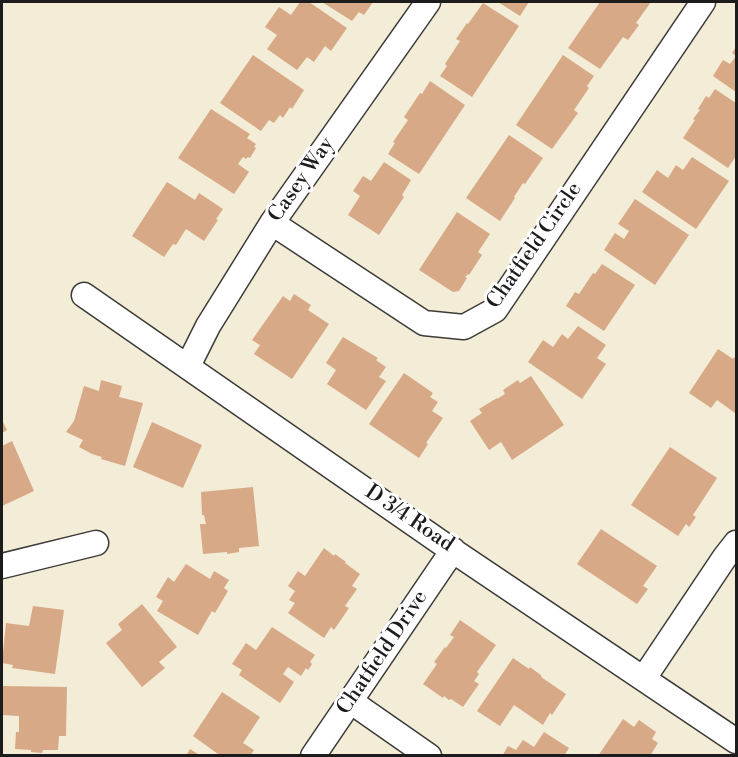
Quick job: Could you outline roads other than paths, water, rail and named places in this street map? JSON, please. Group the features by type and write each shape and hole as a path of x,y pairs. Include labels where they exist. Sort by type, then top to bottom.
{"street":[{"name":"Casey Way","path":"188,366 208,326 272,223 428,2"},
{"name":"Chatfield Circle","path":"272,223 424,323 464,327 495,310 703,2"},
{"name":"D 3/4 Road","path":"84,295 453,550 736,741"},
{"path":"2,566 96,543"},
{"path":"644,678 736,543"},
{"name":"Chatfield Drive","path":"313,756 453,550"},
{"path":"350,701 429,756"}]}
